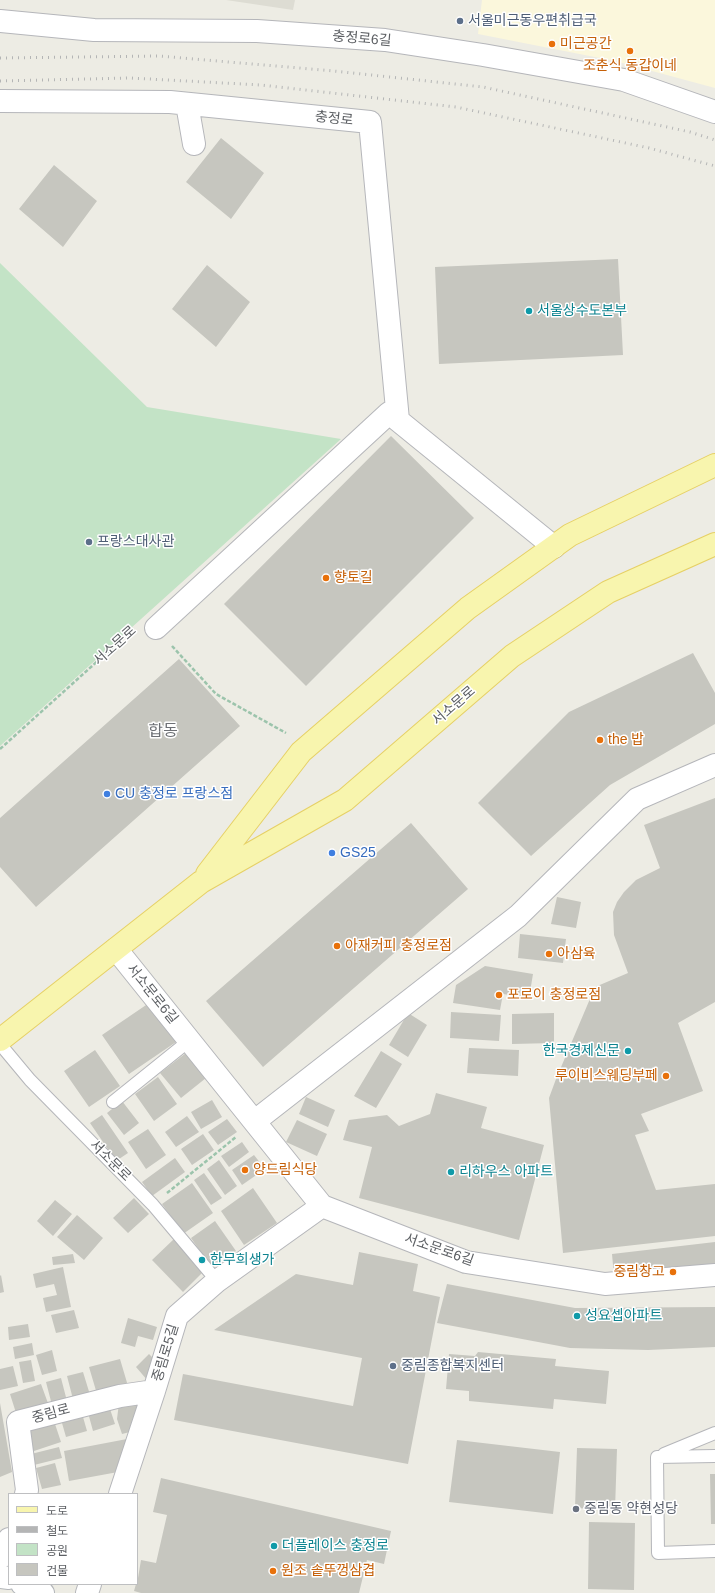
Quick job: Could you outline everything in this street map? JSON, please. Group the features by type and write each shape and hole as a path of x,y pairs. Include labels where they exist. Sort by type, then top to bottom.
{"main road":[{"name":"서소문로","path":"201,882 302,752 468,608 570,535 715,464"},
{"name":"서소문로","path":"0,1040 201,882 345,800 512,656 608,592 715,544"}],"street":[{"name":"충정로6길","path":"0,21 94,30 257,31 385,40 483,55 624,80 715,112"},
{"name":"충정로","path":"0,101 170,102 370,122 398,420"},
{"path":"187,104 194,144"},
{"path":"156,628 389,413 554,547"},
{"path":"255,1121 518,916 637,799 715,766"},
{"name":"서소문로6길","path":"116,949 322,1206 466,1262 605,1284 715,1275"},
{"name":"중림로5길","path":"120,1493 177,1316 217,1281 322,1206"},
{"name":"중림로","path":"26,1493 18,1422 120,1396 154,1391"},
{"path":"0,1558 8,1541"},
{"path":"24,1585 43,1593"}],"lane":[{"path":"114,1102 190,1040"},
{"name":"서소문로","path":"0,1044 30,1080 153,1205 217,1281"},
{"path":"657,1457 715,1433"},
{"path":"657,1457 715,1456"},
{"path":"657,1457 658,1553 715,1551"}],"path":[{"name":"서소문로","path":"0,748 146,618 216,694 309,745"},
{"path":"153,1205 255,1121"}],"shaded area":[{"path":"226,0 295,0 293,10"},
{"path":"482,0 715,0 715,88 615,61 478,34"}],"green space":[{"path":"0,263 147,407 341,439 0,746"}],"building":[{"path":"221,138 264,173 231,219 186,182"},
{"path":"54,165 97,201 63,247 19,209"},
{"name":"서울상수도본부","path":"618,259 623,355 439,364 435,267"},
{"path":"207,265 250,302 216,347 172,309"},
{"path":"391,436 474,518 306,686 224,604"},
{"path":"693,653 715,693 715,724 610,785 531,856 478,803 569,712"},
{"path":"179,659 240,726 36,907 0,867 0,818"},
{"name":"한국경제신문","path":"715,798 715,1002 678,1023 703,1091 641,1114 649,1131 635,1135 656,1190 715,1184 715,1236 563,1253 549,1098 595,987 628,973 614,935 613,912 617,902 624,892 636,880 660,868 644,825"},
{"path":"411,823 468,889 263,1067 206,1001"},
{"path":"557,897 581,902 576,928 551,924"},
{"path":"520,934 566,939 563,963 518,958"},
{"path":"485,966 533,974 529,998 503,994 500,1010 453,1003 456,985"},
{"path":"152,1001 179,1040 129,1074 102,1035"},
{"path":"451,1012 501,1015 499,1041 450,1038"},
{"path":"408,1013 427,1025 408,1057 389,1045"},
{"path":"554,1013 554,1043 512,1044 512,1014"},
{"path":"469,1048 519,1050 518,1076 467,1073"},
{"path":"95,1050 120,1086 89,1107 64,1071"},
{"path":"381,1051 402,1064 376,1108 354,1096"},
{"path":"186,1053 206,1078 181,1098 160,1073"},
{"path":"158,1077 177,1104 154,1121 135,1094"},
{"name":"리하우스 아파트","path":"436,1093 487,1107 481,1128 544,1145 519,1240 359,1198 372,1147 343,1140 349,1120 387,1115 399,1126 430,1114"},
{"path":"306,1097 335,1110 328,1127 299,1114"},
{"path":"212,1100 222,1117 201,1129 191,1112"},
{"path":"122,1101 139,1123 124,1135 107,1113"},
{"path":"102,1115 128,1153 116,1161 90,1123"},
{"path":"187,1116 199,1132 176,1147 165,1132"},
{"path":"227,1119 237,1132 218,1145 208,1132"},
{"path":"297,1120 327,1134 317,1156 286,1142"},
{"path":"148,1129 166,1155 146,1169 128,1142"},
{"path":"203,1134 214,1150 192,1165 181,1149"},
{"path":"242,1142 249,1152 229,1167 221,1156"},
{"path":"254,1155 265,1169 242,1185 232,1170"},
{"path":"175,1158 185,1172 152,1196 142,1182"},
{"path":"219,1160 237,1186 225,1195 207,1169"},
{"path":"204,1173 222,1198 211,1205 194,1180"},
{"path":"192,1183 213,1213 183,1234 162,1204"},
{"path":"253,1188 277,1223 244,1245 221,1211"},
{"path":"134,1198 149,1214 128,1233 113,1218"},
{"path":"55,1200 72,1214 53,1236 37,1221"},
{"path":"77,1215 103,1238 84,1260 57,1237"},
{"path":"215,1221 236,1251 212,1268 191,1238"},
{"path":"174,1239 204,1271 183,1292 152,1260"},
{"path":"715,1242 715,1265 614,1276 612,1254"},
{"name":"중림종합복지센터","path":"359,1252 418,1264 413,1291 440,1297 408,1464 174,1420 183,1374 353,1406 362,1358 214,1330 296,1274 353,1285"},
{"path":"73,1254 75,1263 53,1265 52,1257"},
{"path":"63,1267 71,1307 46,1312 43,1298 57,1295 54,1284 36,1288 33,1274"},
{"path":"1,1275 4,1292 0,1293 0,1276"},
{"name":"성요셉아파트","path":"447,1284 575,1308 715,1307 715,1347 648,1350 570,1348 437,1323"},
{"path":"74,1310 79,1328 56,1333 51,1315"},
{"path":"128,1318 157,1327 153,1340 138,1336 135,1347 121,1343"},
{"path":"28,1324 30,1337 9,1340 8,1327"},
{"path":"32,1343 34,1355 15,1359 13,1347"},
{"path":"52,1350 57,1371 42,1375 36,1355"},
{"path":"478,1352 556,1359 555,1366 609,1371 606,1404 554,1399 553,1409 469,1401 469,1391 446,1389 449,1354 475,1356"},
{"path":"149,1354 158,1363 148,1381 136,1367"},
{"path":"120,1359 128,1386 97,1394 89,1367"},
{"path":"31,1360 35,1381 23,1383 19,1362"},
{"path":"13,1366 18,1386 0,1390 0,1369"},
{"path":"83,1372 91,1398 74,1403 67,1376"},
{"path":"61,1378 68,1405 53,1409 46,1382"},
{"path":"41,1384 49,1406 17,1416 10,1394"},
{"path":"146,1395 138,1430 122,1434 117,1419 119,1403"},
{"path":"0,1403 12,1472 0,1477"},
{"path":"108,1403 115,1424 93,1431 87,1409"},
{"path":"81,1410 87,1431 66,1437 60,1416"},
{"path":"53,1418 61,1442 31,1452 24,1426"},
{"path":"127,1439 118,1472 69,1481 64,1451"},
{"path":"457,1440 560,1452 553,1514 449,1502"},
{"path":"59,1447 62,1458 34,1465 31,1454"},
{"path":"577,1448 617,1449 615,1510 575,1508"},
{"path":"55,1463 61,1485 42,1489 36,1468"},
{"path":"710,1474 715,1474 715,1524 711,1524"},
{"name":"더플레이스 충정로","path":"161,1478 391,1531 384,1564 367,1560 359,1593 141,1593 134,1591 136,1585 138,1585 141,1560 156,1563 167,1515 153,1512"},
{"path":"589,1522 635,1523 634,1590 588,1589"}],"railway":[{"path":"0,58 159,56 334,71 483,87 690,132 715,140"},
{"path":"0,81 130,78 261,85 456,107 649,148 715,166"}],"place":[{"name":"서울미근동우편취급국","path":"460,21"},
{"name":"미근공간","path":"552,44"},
{"name":"조춘식 동갑이네","path":"630,51"},
{"name":"서울상수도본부","path":"529,311"},
{"name":"프랑스대사관","path":"89,542"},
{"name":"향토길","path":"326,578"},
{"name":"the 밥","path":"600,740"},
{"name":"CU 충정로 프랑스점","path":"107,794"},
{"name":"GS25","path":"332,853"},
{"name":"아재커피 충정로점","path":"337,946"},
{"name":"아삼육","path":"549,954"},
{"name":"포로이 충정로점","path":"499,995"},
{"name":"한국경제신문","path":"628,1051"},
{"name":"루이비스웨딩부페","path":"666,1076"},
{"name":"양드림식당","path":"245,1170"},
{"name":"리하우스 아파트","path":"451,1172"},
{"name":"한무희생가","path":"202,1260"},
{"name":"중림창고","path":"673,1272"},
{"name":"성요셉아파트","path":"577,1316"},
{"name":"중림종합복지센터","path":"393,1366"},
{"name":"중림동 약현성당","path":"576,1509"},
{"name":"더플레이스 충정로","path":"274,1546"},
{"name":"원조 솥뚜껑삼겹","path":"273,1571"}],"district":[{"name":"합동","path":"163,732"}]}
